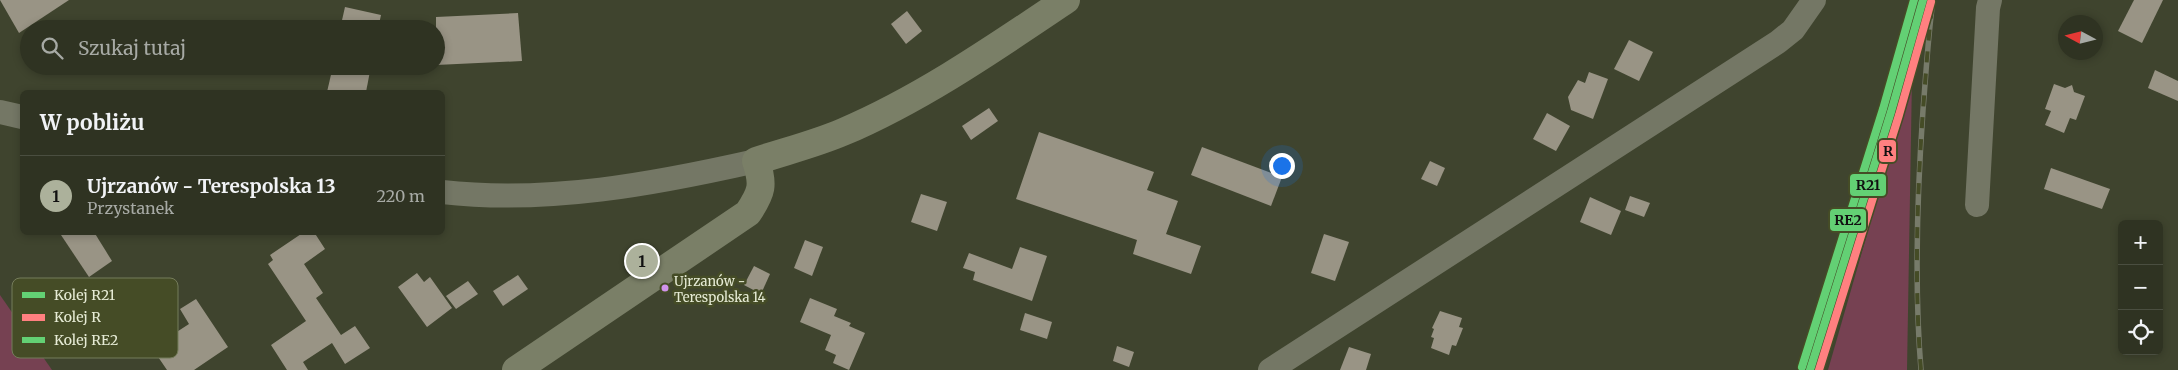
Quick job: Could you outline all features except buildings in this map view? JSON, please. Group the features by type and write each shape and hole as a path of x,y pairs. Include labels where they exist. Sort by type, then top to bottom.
{"main road":[{"path":"516,370 748,213 758,198 762,187 756,161 813,144 887,110 948,76 1066,0"}],"street":[{"path":"1270,370 1778,42 1793,30 1814,0"},
{"path":"1977,205 1990,0"},
{"path":"0,112 20,117"},
{"path":"445,192 511,196 548,195 642,185 756,161"}],"shaded area":[{"path":"1912,78 1907,370 1828,370"},
{"path":"0,295 12,312 12,358 44,358 52,370 0,370"}],"railway":[{"path":"1921,370 1917,273 1919,175 1928,41 1933,0"}],"rail line":[{"name":"RE2","path":"1802,367 1883,109 1914,0"},
{"name":"R21","path":"1810,370 1891,112 1923,0"},
{"name":"R","path":"1819,370 1899,115 1931,2"}],"place":[{"name":"Ujrzanów - Terespolska 13","path":"642,261"},
{"name":"Ujrzanów - Terespolska 14","path":"665,288"}]}
